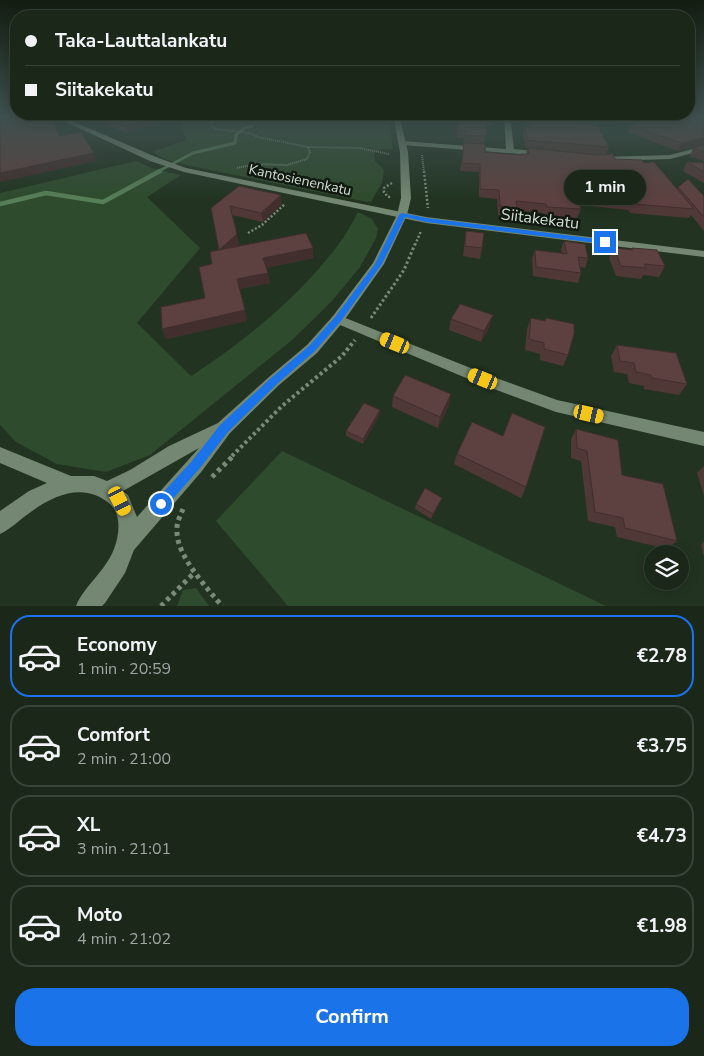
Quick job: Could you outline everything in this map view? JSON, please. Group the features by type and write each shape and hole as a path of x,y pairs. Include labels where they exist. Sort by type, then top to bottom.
{"street":[{"name":"Kantosienenkatu","path":"118,143 153,159 184,170 402,215"},
{"path":"126,544 196,465 224,428 274,380 312,349 338,319 378,264 402,215 406,198 406,170 403,143"},
{"path":"407,143 554,155"},
{"path":"509,143 510,150"},
{"path":"594,159 670,157 704,148"},
{"name":"Siitakekatu","path":"402,215 426,220 704,254"},
{"path":"338,319 474,376 556,406 704,439"},
{"path":"107,490 136,476 175,451 224,428"},
{"path":"0,455 71,485"},
{"path":"0,524 31,500 52,490 71,485 91,485 107,490 120,501 126,512 128,527 126,544 117,569 96,602"}],"path":[{"path":"289,143 308,147 360,148 389,154"},
{"path":"216,176 233,169 255,164 287,165 307,159 310,152 308,147"},
{"path":"248,233 262,225 288,201"},
{"path":"161,606 195,572 222,606"}],"green space":[{"path":"177,143 392,143 393,149 383,149 374,153 375,161 384,170 382,183 371,202 186,165 165,159 152,152"},
{"path":"136,161 154,169 181,175 147,197 200,248 137,323 191,376 251,333 289,300 338,245 358,212 372,219 378,229 376,238 360,267 332,301 292,340 150,455 106,472 57,464 16,442 0,425 0,193"},
{"path":"282,451 606,606 288,606 216,521"},
{"path":"196,588 209,606 177,606 183,590"}],"building":[{"path":"0,143 88,143 94,153 0,173"},
{"path":"464,143 485,144 485,152 522,155 529,154 528,148 597,155 613,154 615,159 642,160 644,163 654,162 694,209 634,204 632,201 577,195 581,209 547,207 546,204 516,201 517,208 500,206 499,190 480,189 480,164 462,163"},
{"path":"565,143 607,143 609,147"},
{"path":"704,145 704,152 693,148"},
{"path":"687,162 704,163 704,172"},
{"path":"688,179 704,196 704,217 678,187"},
{"path":"239,186 281,195 261,213 230,206 237,234 219,250 211,208"},
{"path":"466,231 484,233 482,248 465,246"},
{"path":"306,233 313,248 263,258 268,273 237,279 245,310 162,329 161,307 205,298 199,267 212,264 210,252"},
{"path":"564,241 585,244 588,258 578,257 581,273 536,267 535,250 567,254"},
{"path":"614,248 657,250 665,266 644,264 646,268 621,266"},
{"path":"460,304 493,315 484,331 451,319"},
{"path":"531,318 545,321 546,318 574,324 574,334 568,355 544,349 544,343 529,339"},
{"path":"617,345 676,353 687,384 652,378 651,375 636,372 634,363 620,361"},
{"path":"405,375 451,394 440,417 393,396"},
{"path":"364,403 380,410 363,439 346,431"},
{"path":"512,413 545,427 526,487 457,454 472,422 503,436"},
{"path":"576,429 618,440 622,475 663,484 677,541 625,528 623,518 595,512 587,451 577,448"},
{"path":"425,488 442,498 433,514 416,504"}],"waterway":[{"path":"157,172 193,153 234,143"},
{"path":"0,204 46,193 103,202 160,171"}],"route":[{"path":"161,504 196,465 224,428 274,380 312,349 338,319 378,264 402,215 426,220 605,242"}]}
